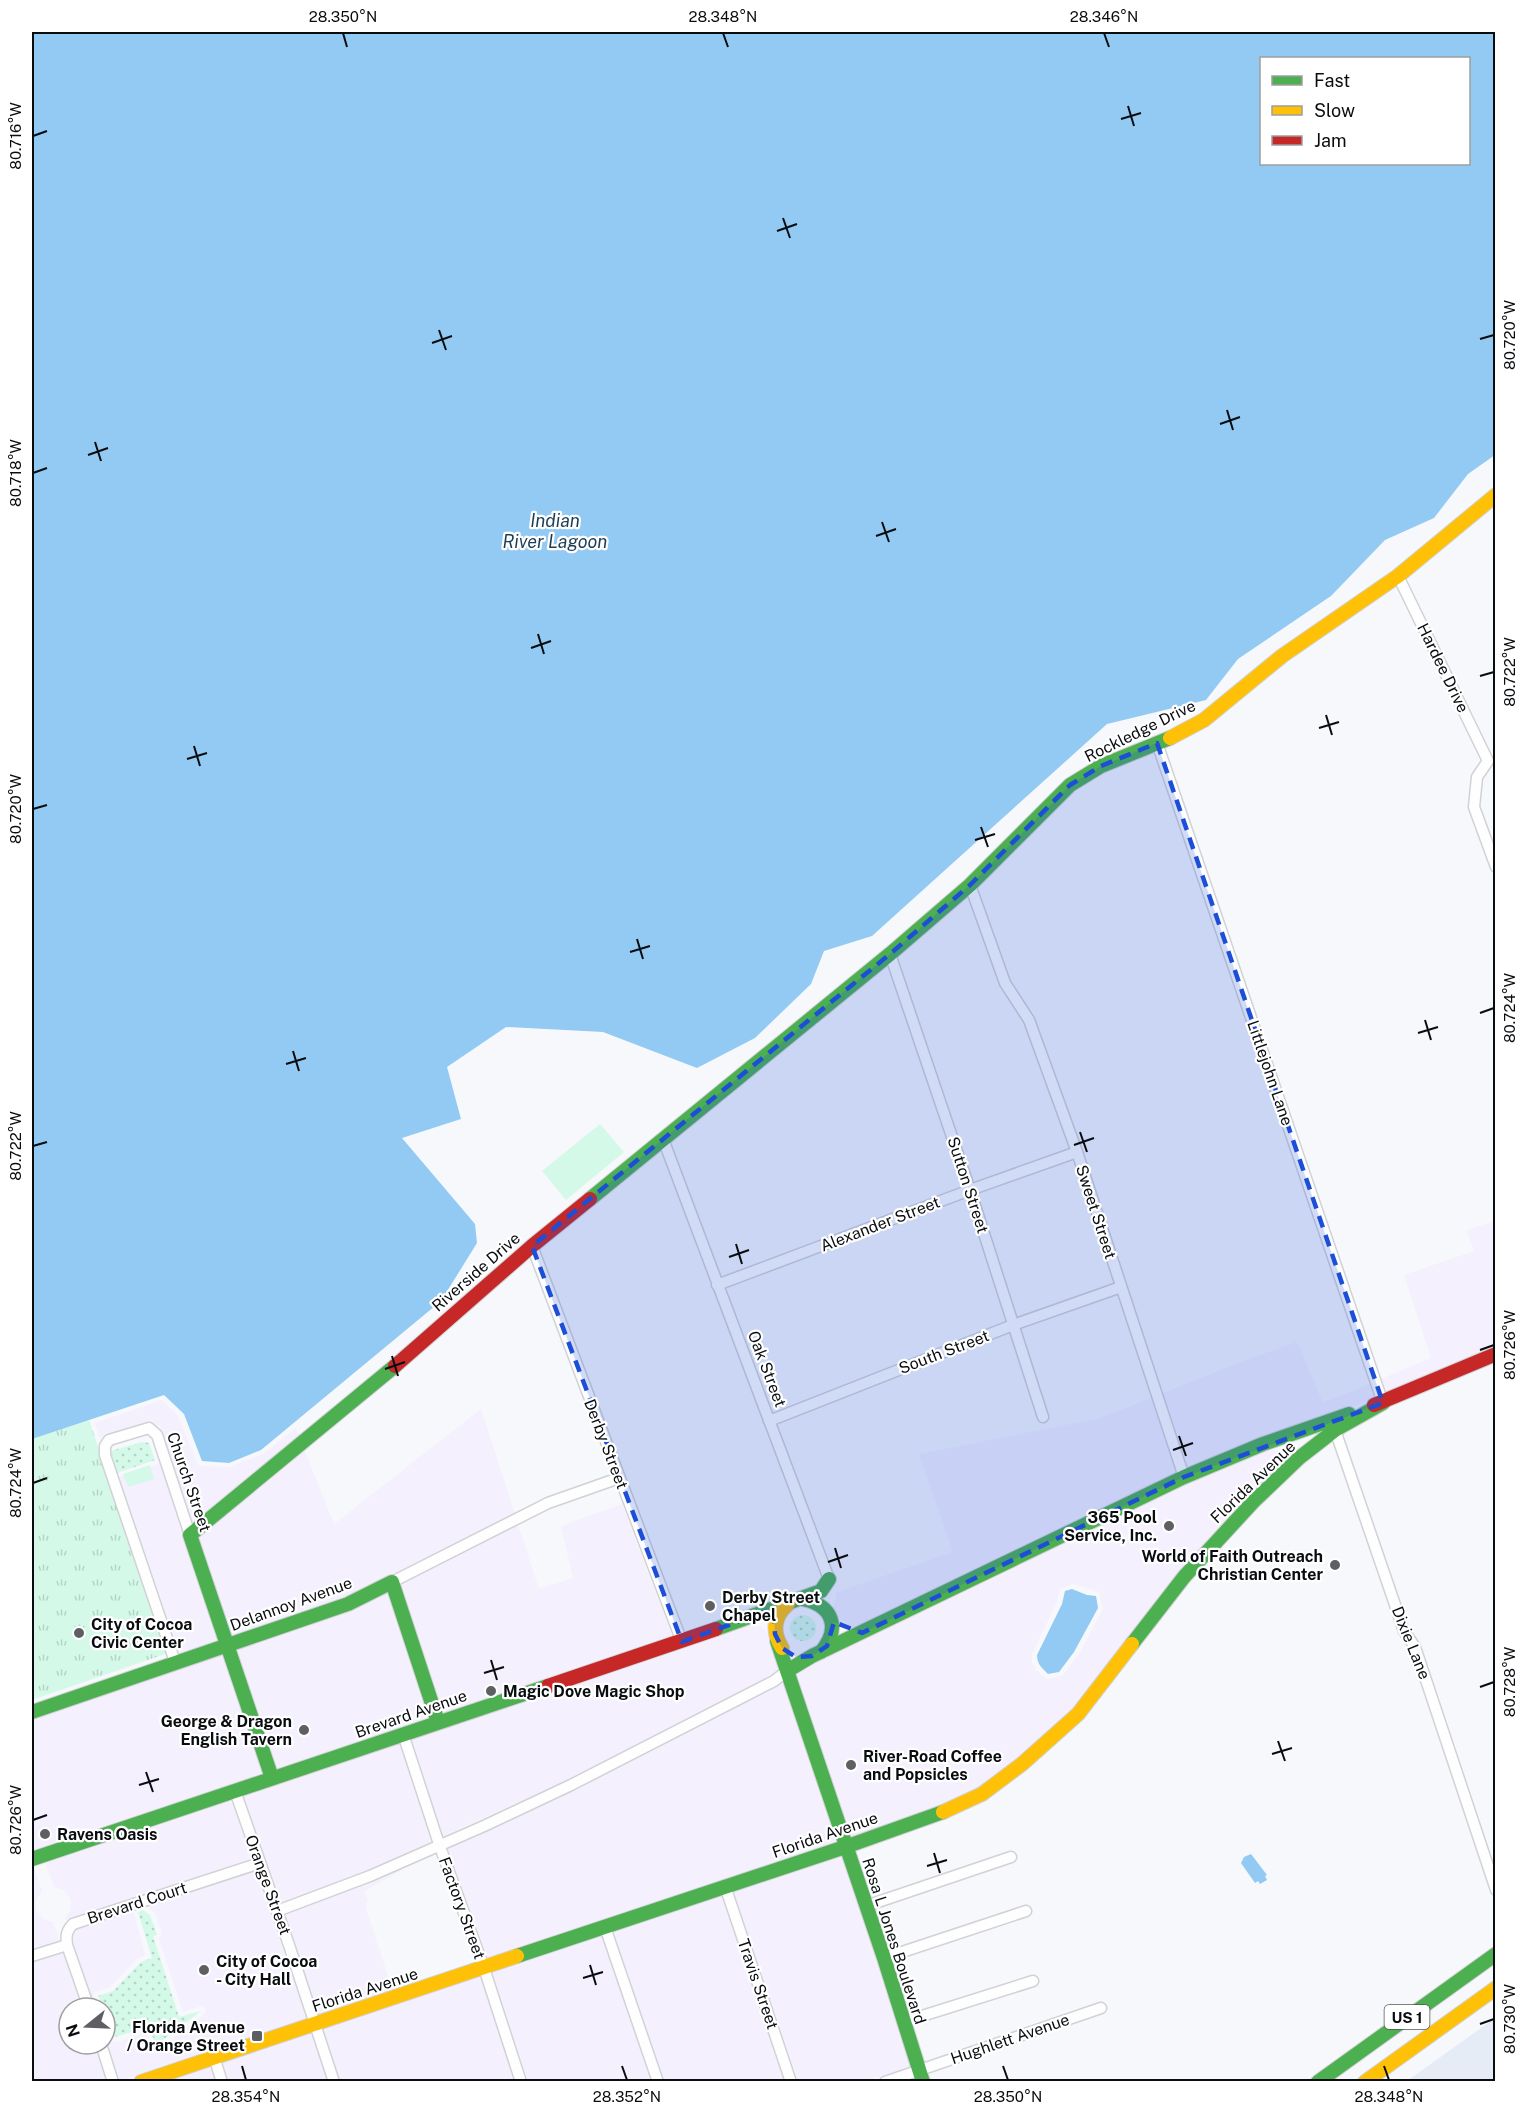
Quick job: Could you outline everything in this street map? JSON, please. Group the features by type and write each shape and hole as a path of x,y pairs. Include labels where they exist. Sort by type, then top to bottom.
{"street":[{"name":"Rockledge Drive","path":"786,1038 890,954 970,885 1070,785 1101,766 1157,743 1204,720 1282,656 1398,576 1496,495"},
{"name":"Hardee Drive","path":"1398,576 1492,760"},
{"name":"Littlejohn Lane","path":"1157,743 1383,1403"},
{"path":"1492,760 1477,777 1474,807 1496,867"},
{"name":"Sweet Street","path":"970,885 1005,983 1029,1020 1077,1152 1184,1477"},
{"name":"Sutton Street","path":"890,954 1044,1417"},
{"name":"Riverside Drive","path":"190,1535 374,1384 532,1246 786,1038"},
{"name":"Oak Street","path":"663,1139 832,1587 829,1615 833,1629 831,1638 816,1655"},
{"name":"Alexander Street","path":"717,1286 1077,1152"},
{"name":"Derby Street","path":"532,1246 682,1642"},
{"name":"South Street","path":"769,1420 1121,1287"},
{"path":"277,1911 370,1876 571,1785 766,1685 816,1655 1184,1477 1263,1444 1383,1403 1426,1382 1496,1354"},
{"name":"Florida Avenue","path":"141,2082 845,1847 945,1811 982,1794 1022,1764 1078,1714 1184,1577 1249,1505 1299,1458 1335,1430 1383,1403"},
{"name":"Church Street","path":"176,1662 105,1455 105,1446 109,1440 148,1428 154,1430 272,1778"},
{"name":"Dixie Lane","path":"1335,1430 1404,1631 1415,1647 1496,1890"},
{"path":"1263,1444 1280,1444 1299,1458"},
{"name":"Delannoy Avenue","path":"32,1712 348,1604 548,1503 619,1478"},
{"name":"Brevard Avenue","path":"32,1859 682,1642 821,1591 829,1579"},
{"path":"392,1582 438,1722"},
{"path":"776,1637 778,1613 788,1603 798,1600 816,1602 848,1631 862,1633"},
{"path":"749,1618 761,1620 767,1624 782,1648 796,1657 816,1655"},
{"name":"Rosa L Jones Boulevard","path":"776,1637 884,1958 921,2076"},
{"name":"Factory Street","path":"403,1734 521,2082"},
{"name":"Orange Street","path":"235,1791 334,2082"},
{"path":"866,1906 1011,1857"},
{"name":"Brevard Court","path":"68,1945 68,1929 73,1924 260,1863"},
{"name":"Travis Street","path":"725,1886 791,2082"},
{"path":"884,1958 1026,1911"},
{"path":"605,1927 658,2082"},
{"path":"32,1956 68,1945 85,1996"},
{"name":"US 1","path":"1318,2082 1496,1954"},
{"path":"903,2022 1033,1981"},
{"name":"US 1","path":"1365,2082 1496,1988"},
{"name":"Hughlett Avenue","path":"885,2082 921,2076 1101,2008"},
{"path":"105,2056 113,2082"},
{"path":"214,2057 222,2082"}],"highlighted area":[{"path":"1157,743 1383,1403 1184,1477 862,1633 834,1622 827,1646 812,1656 796,1657 782,1648 775,1634 773,1609 682,1642 532,1246 890,954 970,885 1070,785 1101,766"}],"shaded area":[{"path":"1495,1221 1495,1348 1387,1395 1381,1379 1431,1358 1404,1275 1474,1251 1467,1230"},
{"path":"1297,1342 1323,1403 1370,1384 1375,1399 1267,1437 1188,1469 1163,1393"},
{"path":"1151,1398 1177,1474 861,1627 851,1626 837,1616 833,1609 837,1592 953,1552 919,1454 1097,1419"},
{"path":"162,1400 178,1416 197,1463 201,1466 229,1467 263,1454 296,1428 300,1438 193,1525 160,1427 147,1422 107,1435 101,1441 95,1423"},
{"path":"481,1409 515,1514 346,1598 231,1638 197,1537 304,1449 334,1524"},
{"path":"1264,1450 1277,1450 1290,1459 1073,1710 1018,1760 979,1789 943,1806 849,1839 795,1673 1186,1482","holes":["1073,1584 1099,1592 1103,1609 1079,1654 1062,1676 1047,1679 1036,1670 1032,1663 1032,1654 1057,1602 1060,1589"]},
{"path":"160,1462 181,1535 184,1538 219,1642 180,1655 119,1477"},
{"path":"622,1504 673,1639 442,1715 399,1584 518,1525 539,1589 573,1578 561,1526"},
{"path":"388,1590 430,1719 276,1770 235,1648"},
{"path":"750,1624 763,1628 769,1636 779,1670 771,1676 568,1780 443,1836 411,1737"},
{"path":"223,1652 264,1774 32,1853 32,1717"},
{"path":"784,1680 837,1843 489,1960 447,1847 574,1790"},
{"path":"399,1741 431,1842 368,1870 281,1903 242,1794"},
{"path":"230,1798 252,1859 78,1916 67,1922 65,1918 70,1911 71,1900 64,1890 54,1887 45,1860"},
{"path":"841,1854 878,1960 911,2067 866,2081 798,2081 733,1890"},
{"path":"427,1856 364,1891 368,1901 365,1906 391,1985 399,1990 319,2017 285,1914 367,1883"},
{"path":"32,1865 42,1891 36,1900 36,1910 43,1919 53,1922 60,1942 32,1950"},
{"path":"256,1870 307,2021 120,2081 111,2056 117,2056 117,2042 146,2033 152,2049 158,2050 206,2011 201,2006 183,2012 159,1939 162,1933 155,1913 147,1906"},
{"path":"721,1894 784,2081 664,2081 613,1930"},
{"path":"133,1910 145,1955 137,1959 110,1987 95,1992 91,1996 74,1944 73,1932"},
{"path":"601,1934 651,2081 528,2081 492,1971"},
{"path":"63,1953 78,1996 57,1996 57,2056 98,2056 107,2081 32,2081 32,1962"},
{"path":"480,1975 514,2081 340,2081 323,2027"},
{"path":"1495,2018 1495,2081 1407,2081"},
{"path":"311,2031 327,2081 229,2081 222,2060"},
{"path":"210,2064 216,2081 159,2082"}],"green space":[{"path":"600,1124 624,1152 566,1200 542,1171"},
{"path":"88,1417 168,1653 32,1700 32,1437"},
{"path":"142,1442 149,1443 155,1460 117,1473 111,1451"},
{"path":"150,1465 154,1479 128,1487 123,1474"},
{"path":"803,1615 812,1619 816,1628 812,1637 803,1641 794,1637 790,1628 794,1619"},
{"path":"143,1910 150,1915 157,1935 153,1936 179,2017 201,2011 156,2045 149,2027 117,2036 117,1996 98,1996 113,1991 141,1962 152,1958 138,1912"}],"water":[{"name":"Indian River Lagoon","path":"32,32 1495,32 1495,455 1468,474 1434,518 1385,540 1331,596 1238,659 1206,700 1107,724 872,936 824,951 811,984 755,1038 697,1068 603,1032 506,1027 447,1067 461,1119 402,1138 475,1224 477,1243 441,1301 261,1450 229,1463 202,1461 184,1414 164,1395 32,1439"},
{"path":"1072,1589 1096,1596 1098,1608 1074,1652 1059,1672 1048,1674 1039,1663 1037,1655 1062,1604 1065,1591"},
{"path":"1251,1854 1267,1875 1265,1876 1267,1880 1260,1884 1258,1881 1255,1883 1241,1863 1244,1857"}],"traffic: fast":[{"path":"590,1199 890,954 970,885 1070,785 1101,766 1170,738"},
{"path":"272,1778 190,1535 395,1366"},
{"path":"1132,1644 1184,1577 1253,1502 1299,1458 1335,1430 1383,1403"},
{"path":"787,1671 812,1656 1184,1477 1263,1444 1349,1414"},
{"path":"716,1629 821,1591 829,1579"},
{"path":"32,1712 348,1604 392,1582 438,1722"},
{"path":"802,1599 821,1606 831,1619 831,1634 821,1652"},
{"path":"777,1641 884,1958 923,2082"},
{"path":"32,1859 548,1686"},
{"path":"517,1956 943,1812"},
{"path":"1318,2082 1496,1954"}],"traffic: slow":[{"path":"1170,738 1204,720 1282,656 1398,576 1496,495"},
{"path":"782,1648 777,1636 776,1625 779,1614 788,1604"},
{"path":"943,1812 982,1794 1022,1764 1078,1714 1132,1644"},
{"path":"141,2082 517,1956"},
{"path":"1365,2082 1496,1988"}],"traffic: jam":[{"path":"395,1366 532,1246 590,1199"},
{"path":"1374,1405 1496,1354"},
{"path":"548,1686 716,1629"}],"place":[{"name":"365 Pool Service, Inc.","path":"1169,1526"},
{"name":"World of Faith Outreach Christian Center","path":"1335,1565"},
{"name":"Derby Street Chapel","path":"710,1606"},
{"name":"City of Cocoa Civic Center","path":"79,1633"},
{"name":"Magic Dove Magic Shop","path":"491,1691"},
{"name":"George & Dragon English Tavern","path":"304,1730"},
{"name":"River-Road Coffee and Popsicles","path":"851,1765"},
{"name":"Ravens Oasis","path":"45,1834"},
{"name":"City of Cocoa - City Hall","path":"204,1970"},
{"name":"Florida Avenue / Orange Street","path":"257,2036"}]}
